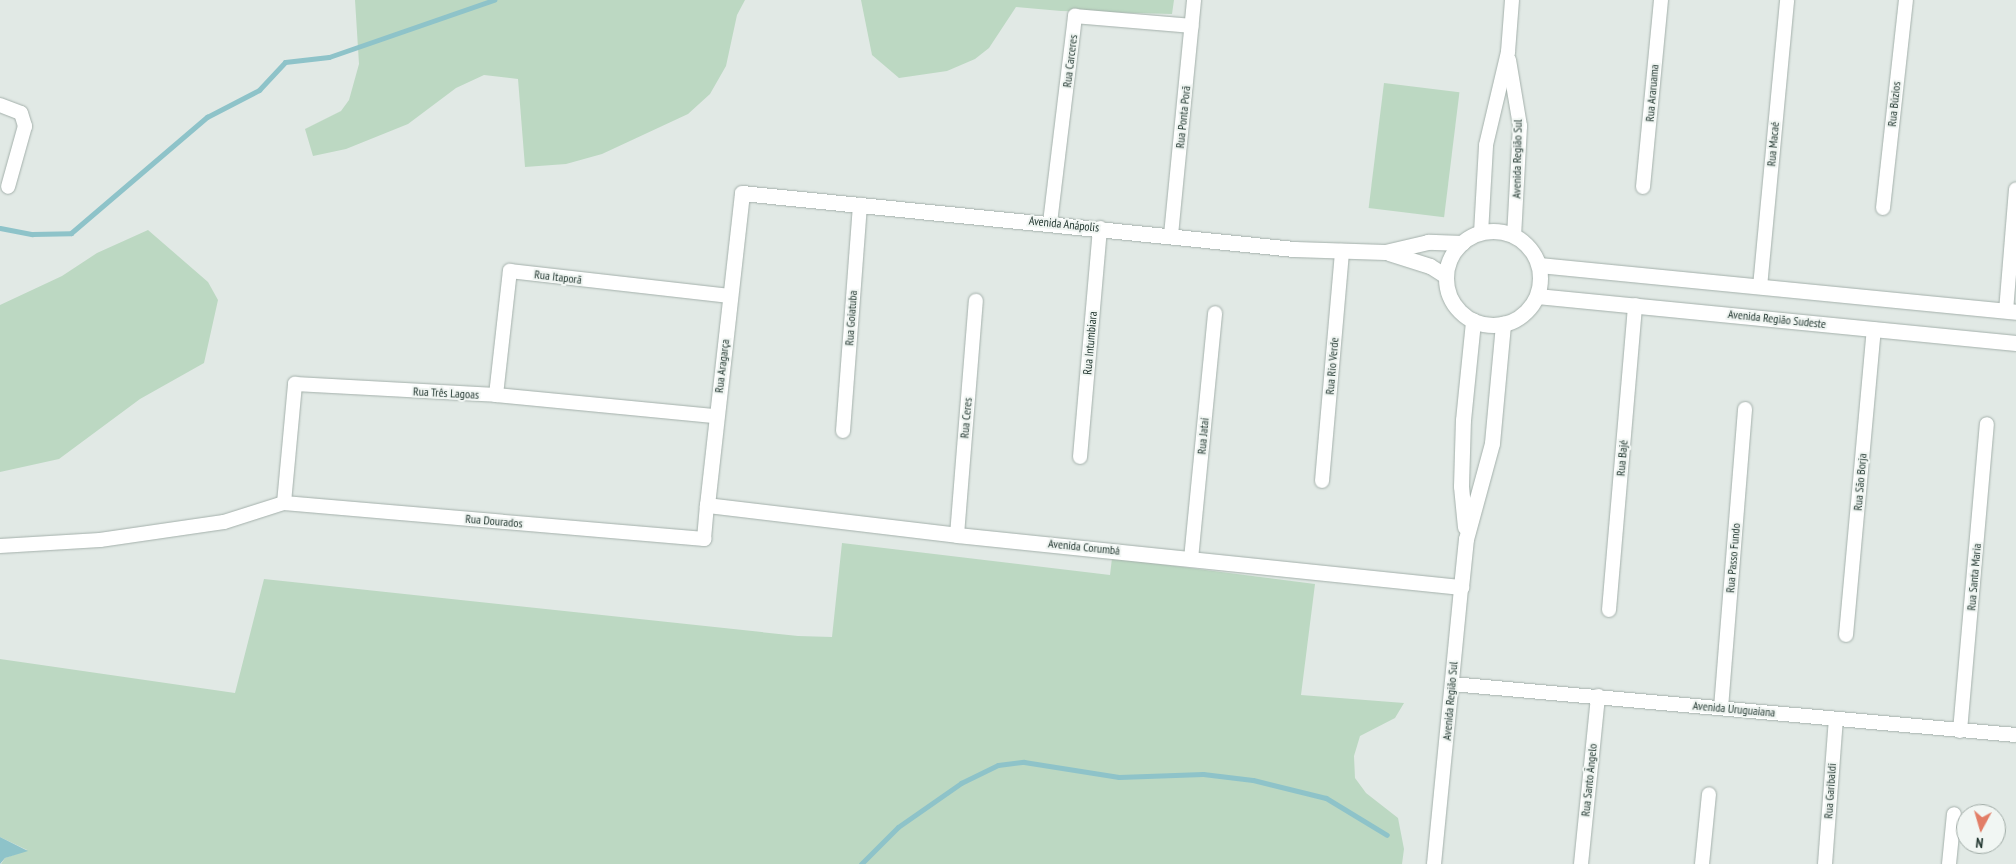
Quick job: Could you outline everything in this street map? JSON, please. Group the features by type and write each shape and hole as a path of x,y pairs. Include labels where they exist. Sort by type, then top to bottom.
{"street":[{"name":"Rua Ponta Porã","path":"1171,235 1194,0"},
{"name":"Avenida Região Sul","path":"1482,233 1486,146 1508,52 1512,0"},
{"name":"Rua Araruama","path":"1643,187 1661,0"},
{"name":"Rua Macaé","path":"1760,287 1787,0"},
{"name":"Rua Búzios","path":"1883,208 1906,0"},
{"name":"Rua Carceres","path":"1050,223 1075,16 1192,26"},
{"name":"Avenida Região Sul","path":"1508,52 1520,126 1514,236"},
{"path":"0,105 21,113 25,126 8,187"},
{"path":"1539,265 2011,312 2016,189"},
{"name":"Avenida Anápolis","path":"742,193 1342,252 1386,252 1428,242 1462,243"},
{"name":"Rua Aragarça","path":"704,539 742,193"},
{"name":"Rua Goiatuba","path":"843,431 860,204"},
{"name":"Rua Intumbiara","path":"1080,457 1100,228"},
{"path":"1498,231 1514,236 1530,248 1539,265 1541,278 1537,296 1524,314 1503,324 1473,321 1454,304 1446,276 1450,260 1462,243 1482,233 1498,231"},
{"name":"Rua Rio Verde","path":"1322,481 1342,252"},
{"name":"Avenida Anápolis","path":"1386,252 1430,266 1446,276"},
{"name":"Rua Itaporã","path":"496,395 510,271 730,296"},
{"name":"Avenida Região Sudeste","path":"1537,296 2016,343"},
{"name":"Rua Ceres","path":"957,535 976,302"},
{"name":"Rua Bajé","path":"1609,610 1635,305"},
{"name":"Rua Jataí","path":"1191,559 1215,313"},
{"name":"Avenida Região Sul","path":"1466,539 1461,486 1463,420 1473,321"},
{"name":"Avenida Região Sul","path":"1434,864 1466,539 1492,443 1503,324"},
{"name":"Rua São Borja","path":"1846,635 1874,329"},
{"name":"Rua Três Lagoas","path":"284,503 295,384 496,395 716,416"},
{"name":"Rua Passo Fundo","path":"1721,708 1745,408"},
{"name":"Rua Santa Maria","path":"1960,731 1987,424"},
{"path":"0,546 100,540 224,522 284,503"},
{"name":"Rua Dourados","path":"284,503 704,539"},
{"name":"Avenida Corumbá","path":"707,505 957,535 1461,587"},
{"name":"Avenida Uruguaiana","path":"1452,684 2016,735"},
{"name":"Rua Santo Ângelo","path":"1581,864 1598,696"},
{"name":"Rua Garibaldi","path":"1825,864 1836,719"},
{"path":"1702,864 1709,794"},
{"path":"1950,864 1954,814"}],"green space":[{"path":"355,0 745,0 737,15 726,66 710,94 688,114 602,154 566,164 525,167 518,79 484,75 456,88 408,124 346,149 313,156 305,129 341,111 349,100 359,64"},
{"path":"861,0 1174,0 1172,14 1061,11 1016,7 989,48 975,59 947,71 899,78 872,55"},
{"path":"1384,83 1459,92 1444,217 1369,208"},
{"path":"148,230 208,282 218,300 204,363 140,399 59,459 0,472 0,305 62,276 97,253"},
{"path":"842,543 1110,575 1112,558 1315,584 1301,695 1404,703 1395,718 1360,736 1354,756 1355,778 1366,793 1398,818 1404,849 1402,864 1,864 5,858 27,850 0,837 0,659 235,693 264,579 798,636 832,637"}],"water":[{"path":"0,837 28,851 5,858 0,864"}],"waterway":[{"path":"0,228 32,234 71,233 207,117 259,90 285,62 329,57 494,0"},
{"path":"861,864 898,827 961,783 998,765 1024,762 1119,777 1203,774 1253,780 1326,798 1387,835"}]}
